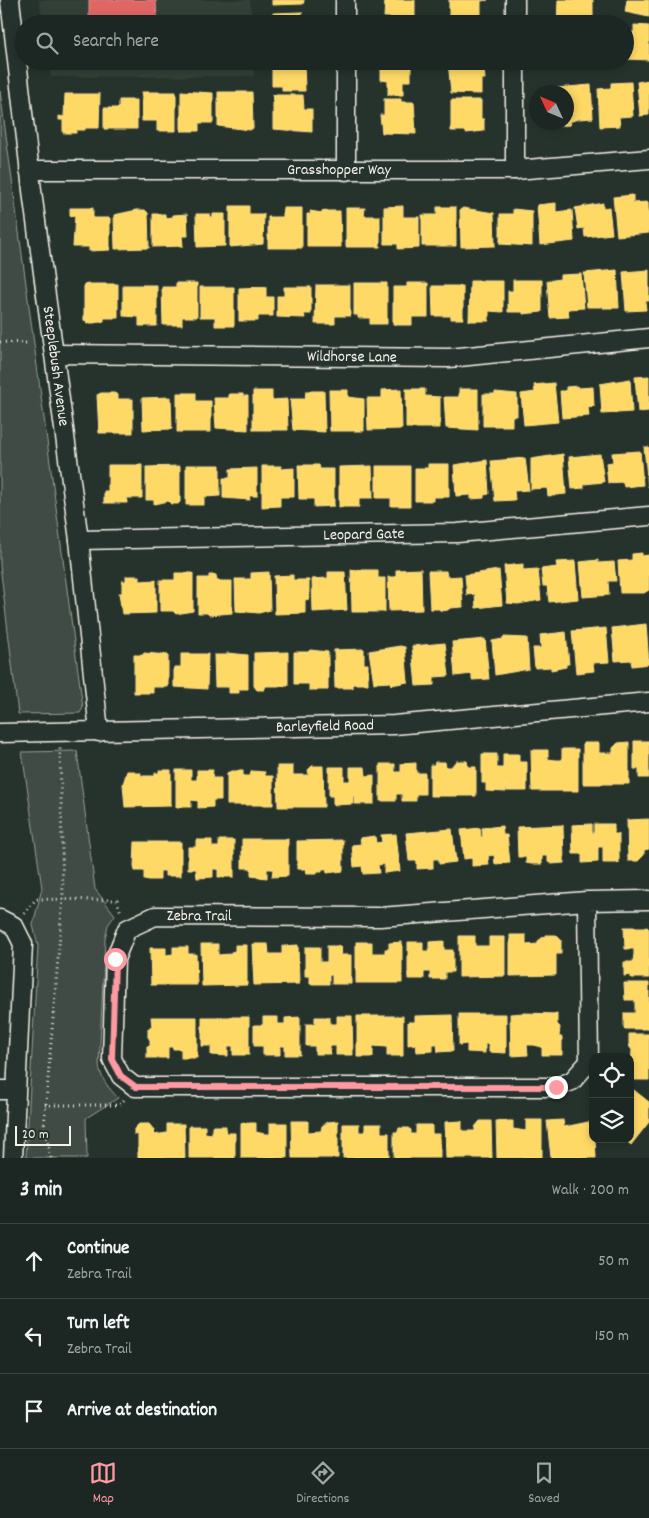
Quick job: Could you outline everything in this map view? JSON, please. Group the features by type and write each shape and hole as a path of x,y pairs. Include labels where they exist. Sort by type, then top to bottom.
{"street":[{"name":"Steeplebush Avenue","path":"10,0 15,45"},
{"path":"345,0 345,15"},
{"path":"515,0 515,15"},
{"name":"Steeplebush Avenue","path":"18,70 29,170 79,540 99,732"},
{"path":"346,70 346,171"},
{"path":"515,70 515,170"},
{"name":"Grasshopper Way","path":"29,170 515,170 649,159"},
{"name":"Wildhorse Lane","path":"54,354 450,358 649,338"},
{"name":"Leopard Gate","path":"79,540 457,533 649,516"},
{"name":"Barleyfield Road","path":"0,733 394,725 649,702"},
{"name":"Zebra Trail","path":"127,929 155,916 380,917 587,901 649,900"},
{"path":"127,929 115,959 112,1059 121,1076 136,1087 556,1087 572,1080 589,1062 587,901"},
{"path":"7,922 23,944 8,1090 13,1158"}],"path":[{"path":"0,342 26,343"},
{"path":"51,1158 44,1127 63,898 60,748"},
{"path":"7,922 36,899 117,900 127,929"},
{"path":"45,1105 119,1105 136,1087"}],"shaded area":[{"path":"39,0 250,0 251,15 42,15"},
{"path":"50,70 254,70 254,76 51,77"},
{"path":"0,91 83,708 80,713 18,714 0,565"},
{"path":"77,751 95,889 115,915 108,925 105,939 99,1065 104,1079 118,1098 86,1118 87,1158 26,1158 38,946 33,925 42,888 22,752"}],"building: Homes":[{"path":"272,0 304,1 303,4 272,5"},
{"path":"379,0 415,0 415,15 384,15 385,1"},
{"path":"449,0 488,0 481,1 481,15 449,15"},
{"path":"558,0 593,0 593,15 557,15"},
{"path":"627,0 649,0 649,17 625,12"},
{"path":"302,12 302,15 273,15 273,13"},
{"path":"634,25 649,26 649,60 634,59"},
{"path":"272,70 304,70 305,91 282,91 282,86 272,86"},
{"path":"381,70 411,70 411,81 403,81 403,95 388,95 388,81 381,80"},
{"path":"449,70 484,70 485,79 481,79 481,94 451,93"},
{"path":"649,80 649,115 640,116 637,82"},
{"path":"631,82 633,116 619,117 620,126 600,127 598,89 611,88 611,83"},
{"path":"591,85 593,118 574,120 574,86"},
{"path":"181,91 213,93 213,123 199,123 199,131 181,131"},
{"path":"142,92 176,92 176,131 157,131 157,121 142,121"},
{"path":"218,92 252,92 253,128 250,130 218,126"},
{"path":"65,94 100,94 99,128 85,128 85,130 76,130 76,133 63,133 63,120 59,120 59,116 64,117"},
{"path":"273,95 303,95 304,109 312,109 312,132 273,129"},
{"path":"384,99 401,99 401,102 414,102 416,134 382,133 380,115 384,115"},
{"path":"119,100 137,100 137,129 104,129 104,108 119,108"},
{"path":"451,100 481,100 481,119 484,119 484,131 466,133 465,131 451,131"},
{"path":"633,195 633,203 648,202 649,233 617,236 613,197"},
{"path":"556,203 556,212 572,210 574,241 540,245 537,205"},
{"path":"603,203 603,208 609,207 612,234 585,237 584,228 578,229 575,208"},
{"path":"230,206 249,206 249,214 264,214 263,244 230,247"},
{"path":"403,206 403,217 419,217 419,248 398,249 398,244 384,244 384,207"},
{"path":"437,207 456,207 456,246 422,246 422,215 437,215"},
{"path":"70,208 93,208 93,218 110,218 110,250 89,251 89,247 73,247 75,215 70,216"},
{"path":"283,208 302,208 302,248 268,248 268,217 283,217"},
{"path":"346,208 365,208 364,216 380,216 380,247 346,247"},
{"path":"463,208 494,213 495,246 461,247 460,210"},
{"path":"513,209 532,211 532,246 500,244 500,214 513,214"},
{"path":"145,210 148,213 149,248 115,249 114,215"},
{"path":"310,211 322,213 322,211 340,211 341,247 307,247 307,214 311,214"},
{"path":"153,214 165,214 165,218 173,217 173,215 187,214 188,236 182,236 183,246 153,247"},
{"path":"196,214 210,214 210,217 213,217 213,214 225,214 225,246 197,247"},
{"path":"617,270 619,308 603,308 603,305 601,307 587,307 584,273"},
{"path":"649,270 649,301 645,301 646,310 626,311 623,272"},
{"path":"581,274 584,308 568,309 569,317 550,318 547,281 560,279 560,275"},
{"path":"513,280 542,280 542,312 523,314 523,312 508,312 508,291 513,291"},
{"path":"470,281 503,281 503,312 489,311 489,321 469,321"},
{"path":"176,283 197,283 197,317 182,317 182,325 163,325 162,287 176,287"},
{"path":"354,283 387,283 387,324 370,324 370,318 358,318 358,315 354,315"},
{"path":"407,283 428,283 428,317 412,317 412,325 393,325 393,287 407,287"},
{"path":"84,284 118,284 118,318 104,318 104,321 94,323 87,323 84,320"},
{"path":"123,285 157,285 157,326 139,326 139,317 123,316"},
{"path":"316,285 350,285 350,316 335,316 335,324 315,324"},
{"path":"432,286 463,286 463,319 451,319 451,316 433,316"},
{"path":"200,287 234,287 234,326 215,326 215,317 200,317"},
{"path":"266,287 266,297 273,297 273,316 258,316 258,321 239,321 239,288"},
{"path":"284,287 311,287 311,314 304,314 305,318 277,317 277,296 284,296"},
{"path":"649,376 649,411 638,412 635,377"},
{"path":"630,379 632,412 602,414 600,384"},
{"path":"554,383 558,422 524,425 521,394 535,392 534,385"},
{"path":"578,386 578,388 593,387 594,406 588,407 589,416 562,418 560,391 566,391 566,387"},
{"path":"401,389 402,429 368,430 367,398 382,398 382,390"},
{"path":"406,389 425,389 425,396 440,397 440,428 406,428"},
{"path":"459,389 478,389 478,430 446,428 444,397 459,397"},
{"path":"329,390 348,390 348,397 364,399 364,431 330,431"},
{"path":"253,391 272,391 272,400 287,399 288,430 253,430"},
{"path":"306,391 324,391 325,432 293,430 290,399 305,399"},
{"path":"495,392 517,394 517,416 512,416 512,426 483,426 483,394 495,394"},
{"path":"101,393 114,393 118,395 118,399 133,399 133,433 99,433 97,395"},
{"path":"177,393 196,393 196,401 211,401 211,432 177,432"},
{"path":"229,394 248,396 248,430 216,428 214,398 229,398"},
{"path":"171,397 172,429 143,430 142,398"},
{"path":"644,447 649,447 648,487"},
{"path":"640,451 643,485 624,487 623,482 608,483 606,463 613,462 612,453"},
{"path":"563,454 566,494 548,496 547,488 531,489 531,459"},
{"path":"600,454 604,482 584,484 584,488 572,489 569,457"},
{"path":"525,458 529,490 514,491 515,500 495,501 491,461"},
{"path":"487,460 489,494 484,495 484,498 471,499 471,495 456,496 454,465"},
{"path":"428,464 449,464 449,497 433,497 433,501 415,501 415,468 428,468"},
{"path":"108,465 142,465 142,498 127,498 127,503 104,503 104,491 108,491"},
{"path":"186,465 220,465 220,496 204,497 204,505 186,505"},
{"path":"298,465 319,465 320,469 334,469 334,506 314,507 314,499 299,499"},
{"path":"180,466 180,502 178,504 171,504 168,501 154,504 154,500 146,500 146,467"},
{"path":"262,466 281,466 281,469 294,468 294,497 280,497 280,506 262,507"},
{"path":"372,466 373,498 359,498 359,507 339,507 339,467"},
{"path":"376,466 410,466 410,506 391,506 391,498 376,498"},
{"path":"257,468 257,496 249,496 250,500 223,498 223,478 230,478 230,469"},
{"path":"642,553 642,556 649,555 649,590 644,593 620,593 618,561 632,560 632,554"},
{"path":"598,560 598,563 614,562 616,581 608,581 609,595 583,597 580,562"},
{"path":"575,561 578,599 549,602 547,586 543,586 541,569 557,567 556,562"},
{"path":"523,564 523,570 538,569 541,600 518,604 507,603 504,566"},
{"path":"421,569 422,610 389,611 388,577 396,577 396,570"},
{"path":"351,570 378,570 378,578 385,578 385,612 352,612"},
{"path":"499,570 502,605 476,608 475,594 467,595 465,575"},
{"path":"428,571 446,571 447,577 461,576 463,607 441,611 439,609 430,609"},
{"path":"269,572 270,610 259,613 236,611 235,579 251,579 251,573"},
{"path":"328,572 345,572 347,610 313,612 312,579 328,578"},
{"path":"175,573 193,573 193,611 176,614 173,611 160,611 160,580 175,580"},
{"path":"209,575 216,575 217,581 232,581 232,613 209,615 207,613 198,613 198,578 209,578"},
{"path":"293,575 293,580 309,580 309,599 305,600 305,613 275,614 274,576"},
{"path":"126,576 140,576 140,581 156,580 156,613 122,614 119,593 122,593 122,581 126,581"},
{"path":"646,624 649,664 632,666 631,660 615,661 612,628"},
{"path":"606,628 609,662 593,663 594,671 576,673 572,631"},
{"path":"566,632 569,664 566,664 566,667 551,670 551,667 535,668 533,648 541,648 540,635"},
{"path":"503,637 527,638 529,669 495,675 492,641 503,639"},
{"path":"485,639 489,679 472,680 472,674 455,676 452,642"},
{"path":"445,643 449,676 434,677 434,685 416,686 412,646"},
{"path":"400,646 405,647 408,682 391,685 390,682 374,683 369,651"},
{"path":"364,649 364,664 368,664 368,684 353,684 353,688 335,688 334,650"},
{"path":"310,650 328,652 328,690 309,690 309,684 294,684 294,652 308,652"},
{"path":"288,652 288,686 266,686 264,690 257,690 254,686 254,653"},
{"path":"144,653 168,655 168,687 153,687 153,693 134,693 134,655 143,655"},
{"path":"227,653 248,655 248,689 239,689 239,693 229,693 229,687 215,687 214,655 227,655"},
{"path":"181,654 208,654 207,689 174,687 174,667 181,667"},
{"path":"634,741 649,741 649,778 639,778 639,769 634,769"},
{"path":"629,742 629,784 583,784 583,743 599,743 599,753 613,753 613,748 618,743"},
{"path":"562,749 578,749 578,791 532,791 531,750 548,750 548,759 562,760"},
{"path":"482,754 497,754 497,768 503,768 503,754 519,754 519,762 527,762 527,791 507,791 506,782 506,792 486,791 486,783 482,783"},
{"path":"456,761 467,761 468,767 476,767 476,796 430,796 430,765 434,765 435,762 445,762 446,767 451,767"},
{"path":"416,763 416,773 425,773 425,794 416,794 416,801 402,801 402,794 396,794 396,801 380,801 380,764 395,764 395,772 401,772 401,764"},
{"path":"277,766 293,766 293,775 309,775 308,770 312,766 323,766 324,807 278,807"},
{"path":"329,767 344,767 344,781 350,781 350,767 365,767 366,776 374,775 374,804 355,804 355,796 353,796 353,804 333,805 333,796 329,796"},
{"path":"159,770 171,770 171,806 125,807 123,784 127,771 141,773 141,776 155,776 155,773 159,773"},
{"path":"176,770 191,770 191,780 197,780 197,770 213,770 212,778 221,778 221,800 213,800 213,807 198,808 198,801 191,800 191,807 176,807"},
{"path":"243,771 243,776 249,776 252,771 265,772 265,776 273,776 273,805 227,805 227,773"},
{"path":"649,819 649,849 644,850 644,855 638,861 628,861 627,820"},
{"path":"592,824 592,833 594,833 594,824 614,824 614,834 619,834 619,863 603,863 603,847 598,847 598,862 582,863 582,854 573,854 572,825"},
{"path":"563,825 564,863 552,864 548,862 548,856 542,856 542,864 531,864 526,863 526,857 518,857 517,827"},
{"path":"502,826 503,835 507,835 510,863 495,864 494,855 488,856 489,865 472,866 472,858 464,859 461,830 480,828 481,837 483,837 482,828"},
{"path":"452,829 456,862 439,864 439,859 433,859 433,868 417,869 417,861 409,861 406,833"},
{"path":"396,834 400,871 384,873 384,864 378,865 379,873 363,874 362,866 354,867 352,845 361,844 360,838 375,836 376,843 382,842 381,835"},
{"path":"242,839 288,839 288,876 272,877 273,869 267,869 267,878 251,876 251,868 242,868"},
{"path":"196,840 212,840 212,847 219,847 219,840 234,840 234,877 218,877 218,869 213,869 213,877 197,878 196,869 188,869 188,847 196,847"},
{"path":"343,840 343,871 327,873 326,869 322,869 322,872 317,872 317,874 306,874 306,869 297,869 297,841"},
{"path":"135,842 181,842 181,876 165,876 165,871 160,871 160,880 144,880 144,871 135,871 134,867"},
{"path":"624,927 647,927 649,929 649,978 631,978 631,975 624,976 624,962 633,962 634,949 625,949"},
{"path":"510,935 526,935 526,945 538,944 538,941 546,935 556,935 561,940 561,954 556,954 556,975 510,976"},
{"path":"459,936 475,936 475,946 489,946 489,937 505,937 505,976 459,977"},
{"path":"444,941 444,950 453,950 453,972 445,972 445,979 430,979 430,972 424,972 424,979 408,979 408,942 423,942 423,951 429,951 429,942"},
{"path":"356,942 372,942 372,953 385,953 385,949 389,949 389,943 402,942 402,983 356,983"},
{"path":"201,944 218,944 218,955 231,954 231,952 235,951 235,945 247,945 247,985 202,986"},
{"path":"252,944 268,944 269,954 282,954 282,946 298,945 299,984 254,985"},
{"path":"327,946 341,946 341,955 351,955 351,984 332,984 332,975 329,975 329,984 310,984 310,976 305,976 305,947 320,947 320,962 327,962"},
{"path":"173,947 188,947 188,954 196,954 197,985 151,985 150,948 166,948 166,955 173,954"},
{"path":"624,983 649,983 649,1029 624,1029 624,1013 635,1013 635,1000 625,1000"},
{"path":"459,1014 506,1014 506,1053 489,1052 489,1044 485,1044 485,1053 467,1052 467,1044 459,1045"},
{"path":"510,1014 557,1014 557,1024 560,1027 559,1037 562,1037 562,1055 542,1055 542,1047 527,1045 528,1055 511,1056"},
{"path":"452,1015 453,1051 438,1052 437,1044 433,1044 433,1051 417,1052 416,1044 408,1045 408,1022 415,1022 415,1016"},
{"path":"337,1016 352,1016 353,1055 336,1055 336,1046 330,1046 330,1054 315,1054 315,1046 306,1046 306,1024 315,1024 315,1017 330,1017 330,1024 337,1024"},
{"path":"357,1016 403,1016 403,1056 387,1056 387,1047 373,1046 373,1057 357,1057"},
{"path":"151,1017 197,1017 197,1058 181,1058 181,1049 168,1047 168,1058 147,1058 147,1046 150,1046 148,1029 152,1027"},
{"path":"202,1017 249,1017 249,1055 233,1055 233,1046 228,1046 228,1056 211,1055 211,1046 202,1046"},
{"path":"263,1017 278,1017 278,1024 285,1024 285,1018 300,1017 300,1055 285,1055 285,1046 280,1046 280,1055 263,1055 263,1046 254,1046 254,1025 263,1025"},
{"path":"629,1034 649,1034 649,1080 634,1080 634,1053 632,1053 629,1046"},
{"path":"634,1090 649,1102 649,1122 634,1141"},
{"path":"526,1120 542,1120 542,1158 497,1158 496,1121 513,1121 513,1129 526,1131"},
{"path":"563,1120 564,1127 589,1122 589,1143 595,1143 596,1158 551,1158 547,1121"},
{"path":"291,1121 308,1121 308,1132 321,1131 322,1126 328,1122 338,1121 338,1158 292,1158"},
{"path":"462,1121 462,1131 475,1131 475,1127 480,1121 491,1121 492,1158 446,1158 445,1122"},
{"path":"241,1123 256,1123 256,1132 270,1134 270,1123 287,1123 287,1158 241,1158"},
{"path":"139,1124 149,1124 154,1130 154,1135 167,1133 167,1124 184,1124 185,1158 138,1158 138,1134 134,1135 134,1129"},
{"path":"343,1124 359,1124 359,1132 365,1132 365,1124 381,1124 381,1133 389,1133 389,1158 343,1158"},
{"path":"416,1125 432,1125 432,1134 440,1134 440,1158 394,1158 394,1132 398,1132 399,1128 408,1128 411,1130 411,1134 416,1134"},
{"path":"189,1126 205,1126 205,1133 212,1134 212,1126 226,1126 226,1133 235,1133 235,1158 189,1158"}],"building: Shops":[{"path":"89,0 156,0 157,15 89,15"}],"route":[{"path":"115,959 112,1059 121,1076 136,1087 556,1087"}]}
